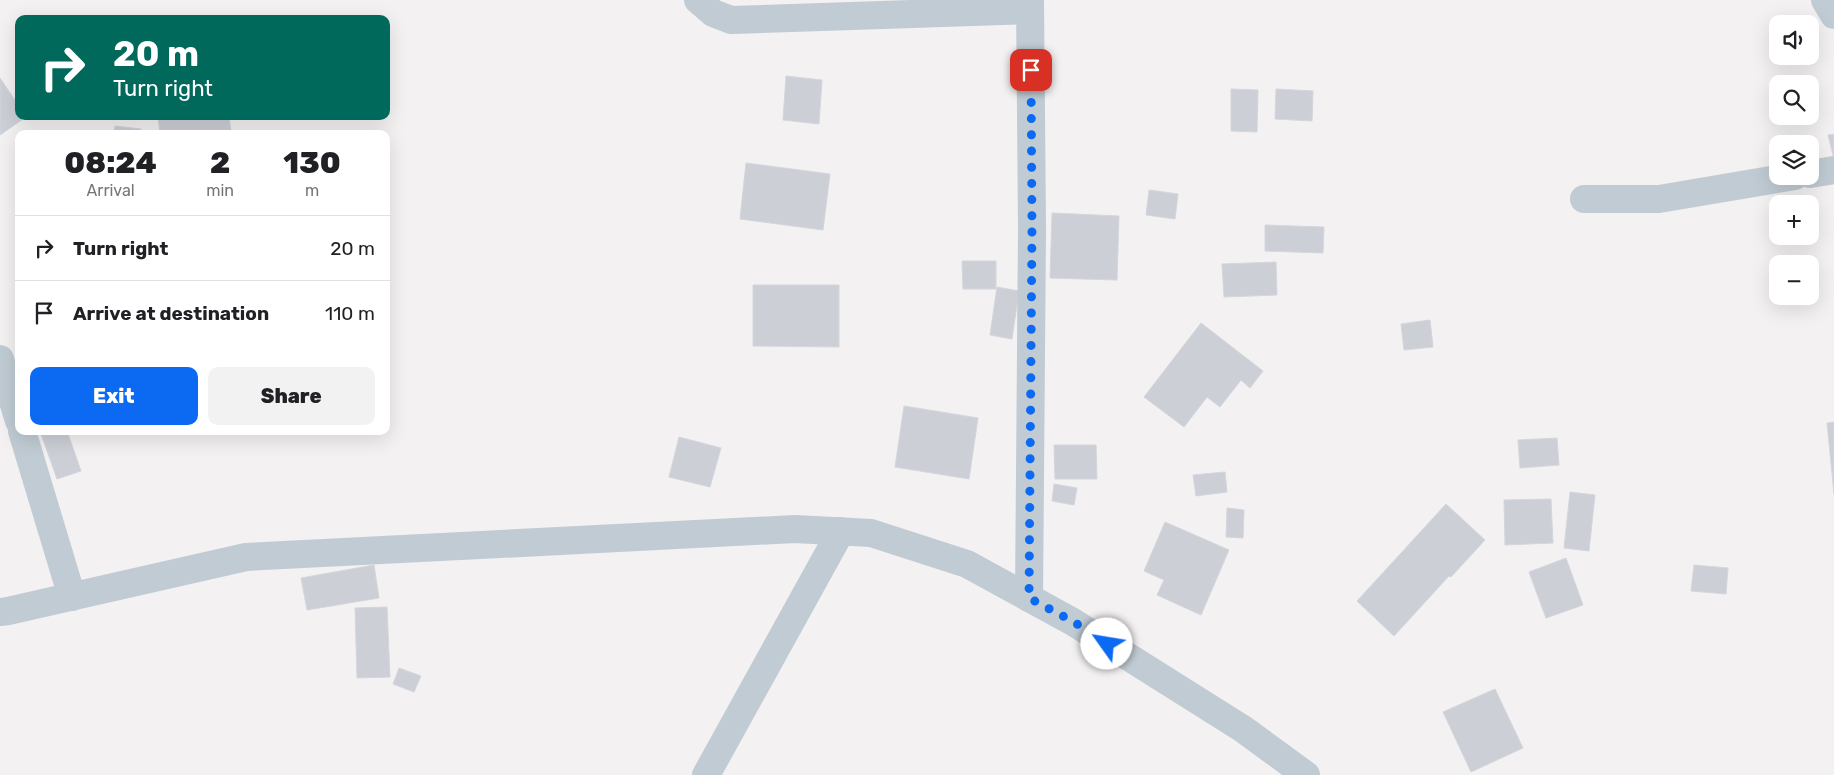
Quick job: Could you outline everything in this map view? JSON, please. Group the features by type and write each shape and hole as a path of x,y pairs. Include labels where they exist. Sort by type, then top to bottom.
{"street":[{"path":"698,0 713,13 731,20 1030,5 1032,228 1029,598"},
{"path":"1825,0 1834,15"},
{"path":"1819,172 1834,170"},
{"path":"1584,200 1659,199 1769,181"},
{"path":"0,359 15,409"},
{"path":"23,435 72,597"},
{"path":"0,612 8,612 246,557 795,529 871,533 967,564 1074,622 1234,724 1306,775"},
{"path":"706,775 841,531"}],"building":[{"path":"786,76 822,80 819,124 783,120"},
{"path":"0,78 15,100 15,120 22,120 0,135"},
{"path":"1231,89 1258,90 1257,132 1231,131"},
{"path":"1276,89 1313,91 1312,121 1275,119"},
{"path":"158,120 230,120 231,130 160,130"},
{"path":"115,126 141,129 141,130 114,130"},
{"path":"1834,134 1834,159 1828,135"},
{"path":"746,163 830,174 823,230 740,219"},
{"path":"1149,190 1178,194 1175,219 1146,215"},
{"path":"1052,213 1119,216 1117,280 1050,278"},
{"path":"1265,225 1324,227 1323,253 1265,251"},
{"path":"962,261 996,261 996,289 963,289"},
{"path":"1276,262 1277,295 1224,297 1222,264"},
{"path":"753,285 839,285 839,347 753,346"},
{"path":"997,287 1019,291 1012,339 990,335"},
{"path":"1430,320 1433,347 1404,350 1401,324"},
{"path":"1201,323 1263,371 1250,388 1241,380 1220,407 1207,397 1184,427 1144,397"},
{"path":"904,406 978,418 969,479 895,467"},
{"path":"1834,422 1834,494 1827,423"},
{"path":"41,435 68,435 81,471 57,479"},
{"path":"679,437 721,448 710,487 669,477"},
{"path":"1557,438 1559,465 1520,468 1518,440"},
{"path":"1054,445 1096,445 1097,479 1055,479"},
{"path":"1225,472 1227,492 1196,496 1193,475"},
{"path":"1054,484 1077,488 1074,505 1052,501"},
{"path":"1570,492 1595,495 1589,551 1564,548"},
{"path":"1551,499 1553,543 1505,545 1504,500"},
{"path":"1446,504 1485,540 1394,636 1357,601"},
{"path":"1227,508 1244,510 1243,538 1226,537"},
{"path":"1165,522 1229,550 1201,615 1157,595 1164,580 1144,571"},
{"path":"1566,558 1583,605 1546,618 1529,572"},
{"path":"374,565 379,598 307,610 301,578"},
{"path":"1694,565 1728,568 1726,594 1691,591"},
{"path":"387,607 390,677 357,678 355,608"},
{"path":"399,668 421,676 414,692 393,684"},
{"path":"1495,689 1523,748 1471,772 1443,712"}],"route":[{"path":"1031,70 1032,228 1029,598 1074,622 1107,644"}]}
